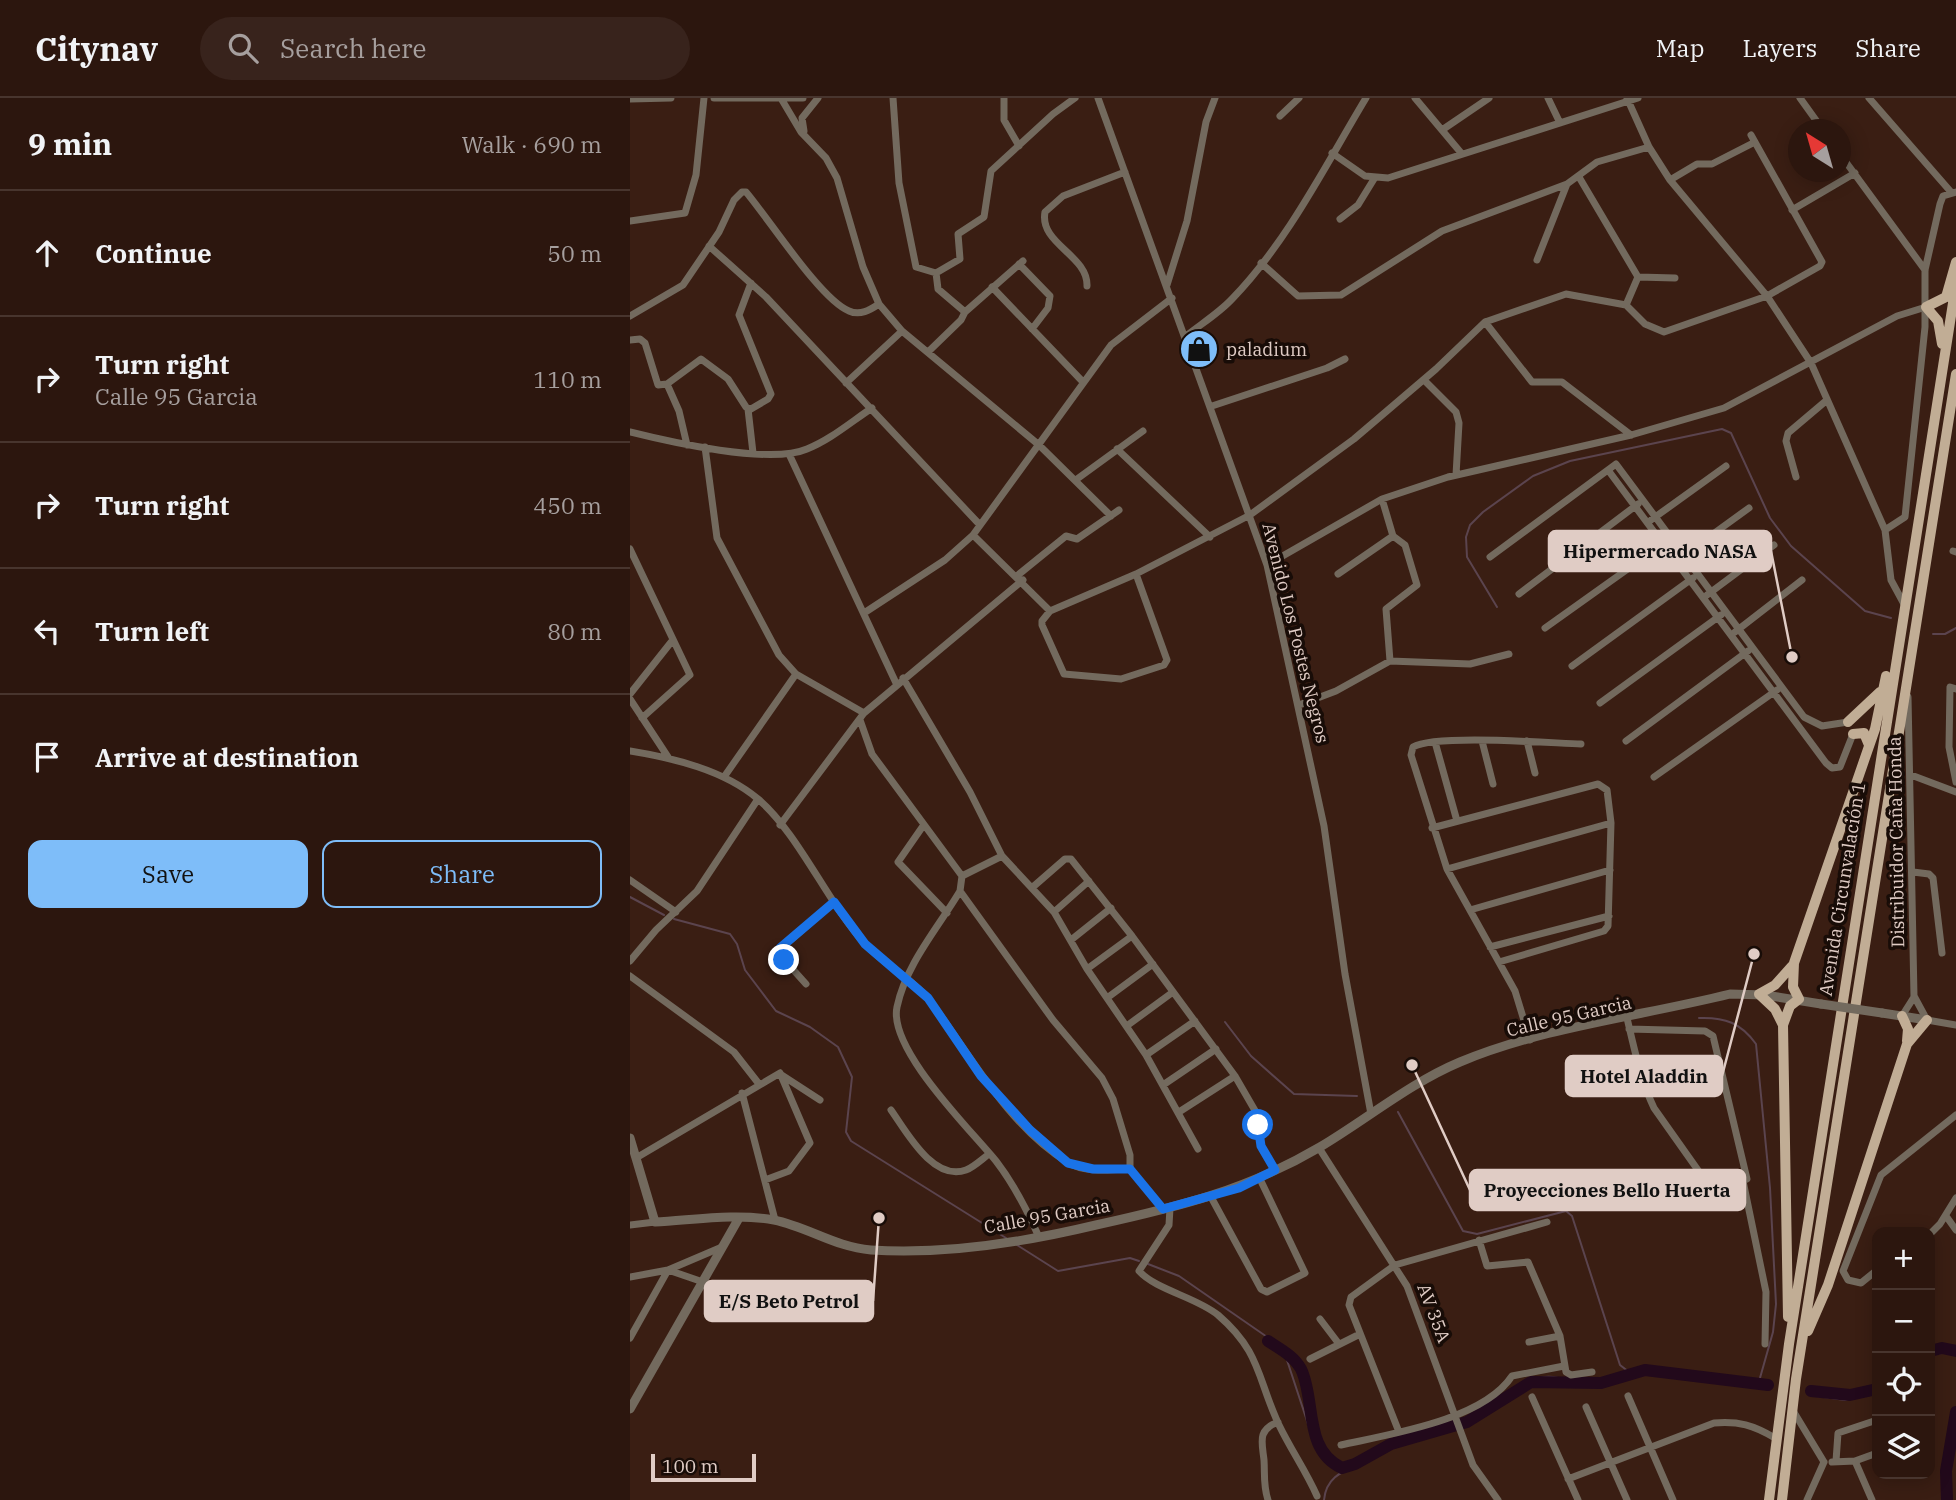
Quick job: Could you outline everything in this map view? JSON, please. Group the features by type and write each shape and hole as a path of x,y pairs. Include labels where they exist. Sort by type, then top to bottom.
{"main road":[{"path":"1943,364 1938,321 1926,307 1946,297 1956,262"},
{"name":"Avenida Circunvalación 1","path":"1767,1497 1900,628 1956,284"},
{"name":"Avenida Circunvalación 1","path":"1782,1500 1792,1408 1956,376"},
{"path":"1783,1025 1775,1009 1759,994 1787,975 1794,963 1869,745 1900,628"},
{"path":"1848,722 1873,702 1884,687"},
{"path":"1853,734 1864,733 1869,745"},
{"path":"1789,1344 1783,1025 1790,1006 1799,999 1793,987 1794,963"},
{"path":"1802,1347 1828,1285 1907,1044 1908,1029 1902,1016"},
{"path":"1907,1044 1927,1020"}],"street":[{"path":"630,99 671,98"},
{"path":"630,221 685,213 691,201 696,175 704,98"},
{"path":"714,98 803,98"},
{"path":"807,138 802,118 818,98"},
{"path":"893,98 899,183 916,267 936,273 960,260 958,234 984,218 991,171 1053,114 1075,98"},
{"path":"1004,98 1004,120 1019,146"},
{"name":"Avenido Los Postes Negros","path":"1098,98 1212,406 1267,565 1325,826 1345,974 1371,1114"},
{"path":"1167,286 1187,221 1206,122 1215,98"},
{"path":"1280,116 1298,98"},
{"path":"1186,336 1232,300 1261,263 1290,224 1366,98"},
{"path":"1415,98 1462,154"},
{"path":"1442,130 1489,98"},
{"path":"1548,98 1560,123"},
{"path":"1332,153 1374,179 1388,178 1638,98"},
{"path":"1800,98 1815,119"},
{"path":"1869,98 1953,192 1940,204 1925,270 1926,307 1905,517 1885,530"},
{"path":"782,100 837,178 863,267 879,304 902,331 1039,445 1077,479 1111,516"},
{"path":"1628,100 1649,147 1670,180 1767,296 1811,363 1885,530 1891,580 1904,604"},
{"path":"1136,575 1167,660 1164,665 1121,679 1064,674 1042,625 1050,611 1136,575 1250,515 1354,439 1424,380 1485,323 1561,294 1626,305 1645,324 1664,332 1767,296 1821,264 1753,139 1712,164 1697,164 1670,180"},
{"path":"1261,263 1298,296 1336,296 1442,232 1567,184 1597,162 1649,147"},
{"path":"1851,168 1925,270"},
{"path":"1087,286 1083,270 1046,228 1045,212 1063,196 1125,172"},
{"path":"1792,210 1855,173"},
{"path":"1579,177 1638,277"},
{"path":"1340,219 1358,205 1374,179"},
{"path":"1537,260 1567,184"},
{"path":"630,316 683,285 741,192 746,192 830,298 850,312 865,313 879,304"},
{"path":"709,246 751,283 980,525"},
{"path":"928,352 961,320 965,312 1021,262 1050,296 1048,308 1032,329"},
{"path":"936,273 939,289 965,312"},
{"path":"1638,277 1675,278"},
{"path":"1626,305 1638,277"},
{"path":"748,409 768,399 771,394 739,315 751,283"},
{"path":"992,287 1083,382"},
{"path":"863,613 945,560 974,535 1111,345 1172,298"},
{"path":"1267,565 1382,499 1456,475 1631,435 1724,408 1897,316 1926,307"},
{"path":"1485,323 1532,382 1562,382 1631,435"},
{"path":"846,383 902,331"},
{"path":"630,340 639,339 645,343 658,385 667,384 697,360 706,360 727,379 748,409 753,453"},
{"path":"1212,406 1327,368 1345,359"},
{"path":"1424,380 1456,412 1459,423 1456,475"},
{"path":"667,384 679,411 687,445"},
{"path":"1796,477 1786,441 1788,433 1828,400"},
{"path":"630,432 687,445 753,453 789,454 807,450 872,408"},
{"path":"1077,479 1143,431"},
{"path":"705,447 717,538 779,655 796,674 862,717 872,754 922,826 962,876 960,891 905,979 895,1011 911,1058 989,1154 1029,1214 1038,1235"},
{"path":"1117,449 1210,537"},
{"path":"789,454 863,613 900,681 970,792 1002,856 1034,886 1055,912 1087,969 1128,1025 1198,1149"},
{"path":"1490,557 1616,464 1643,500 1651,520"},
{"path":"1651,520 1726,466"},
{"path":"1608,470 1680,558 1832,768 1840,767 1845,760 1853,734"},
{"path":"1621,487 1629,482"},
{"path":"1382,499 1393,536 1405,545 1417,585 1387,609 1390,661"},
{"path":"1519,594 1643,500"},
{"path":"1680,558 1749,508"},
{"path":"780,825 862,717 900,681 1066,536 1077,539 1119,510"},
{"path":"974,535 1020,578 1050,611"},
{"path":"1339,574 1393,536"},
{"path":"1545,628 1667,541"},
{"path":"1707,595 1774,545"},
{"path":"630,549 690,676 642,718"},
{"path":"1572,666 1694,577"},
{"path":"1734,632 1802,580"},
{"path":"1600,703 1721,615"},
{"path":"630,694 672,641"},
{"path":"1626,741 1749,651"},
{"path":"1299,705 1336,691 1390,661 1470,664 1509,654"},
{"path":"724,778 796,674"},
{"name":"Distribuidor Caña Honda","path":"1907,686 1914,996 1927,1020"},
{"path":"1956,689 1950,687 1948,734 1956,782"},
{"path":"1777,690 1815,725 1830,727 1848,722"},
{"path":"1654,777 1777,690"},
{"path":"630,699 668,757"},
{"path":"1482,741 1493,784"},
{"path":"1527,741 1535,773"},
{"path":"1530,1040 1519,1001 1447,869 1411,755 1413,747 1418,744 1435,742 1527,741 1581,744"},
{"path":"1435,742 1457,821"},
{"path":"630,751 668,757 724,778 758,799 780,825 865,944 928,998 989,1085 1030,1130 1068,1163 1093,1169 1130,1169"},
{"path":"1911,775 1956,792"},
{"path":"1432,828 1598,784 1607,790 1611,823 1609,916 1604,931 1499,962"},
{"path":"630,961 697,891 758,799"},
{"path":"1447,869 1611,823"},
{"path":"922,826 898,862 947,914"},
{"path":"962,876 1002,856"},
{"path":"1034,886 1068,858 1089,881 1235,1076 1257,1114 1261,1146 1275,1170"},
{"path":"1469,910 1610,870"},
{"path":"1913,873 1929,874 1933,878 1942,953"},
{"path":"630,880 676,912"},
{"path":"1055,912 1089,881"},
{"path":"960,891 1053,1020 1109,1089 1130,1155 1130,1169 1166,1208 1169,1225 1139,1271 1205,1306 1240,1335 1257,1361 1278,1422 1317,1496"},
{"path":"806,984 780,955 779,950 834,902"},
{"path":"1071,940 1111,908"},
{"path":"1490,947 1609,916"},
{"path":"1087,969 1132,936"},
{"path":"1107,998 1153,964"},
{"path":"630,976 734,1052 759,1084"},
{"path":"1128,1025 1173,992"},
{"name":"Calle 95 Garcia","path":"655,1222 739,1218 775,1220 838,1245 870,1250 911,1250 996,1243 1094,1226 1211,1197 1260,1179 1318,1148 1459,1063 1530,1040 1730,994 1799,999 1927,1020"},
{"path":"1902,1016 1914,996"},
{"path":"1627,1018 1629,1029 1654,1108 1712,1190 1718,1191 1743,1181 1748,1175 1713,1036 1705,1031 1629,1029"},
{"path":"1927,1020 1956,1026"},
{"path":"1146,1055 1195,1021"},
{"path":"1163,1085 1216,1049"},
{"path":"636,1158 780,1073"},
{"path":"780,1073 820,1100"},
{"path":"765,1180 789,1171 810,1143 780,1073"},
{"path":"1179,1112 1235,1076"},
{"path":"742,1094 775,1220"},
{"path":"891,1110 923,1152 941,1168 952,1172 965,1170 989,1154"},
{"path":"1872,1274 1861,1283 1848,1280 1843,1271 1881,1175 1956,1115"},
{"path":"630,1138 655,1222 630,1225"},
{"name":"AV 35A","path":"1318,1148 1407,1286 1473,1465 1498,1500"},
{"path":"1211,1197 1261,1289 1267,1292 1306,1273 1260,1179"},
{"path":"1743,1181 1766,1292 1765,1344"},
{"path":"1935,1228 1956,1198"},
{"path":"1946,1216 1956,1230"},
{"path":"630,1409 739,1218"},
{"path":"1399,1432 1349,1305 1350,1297 1395,1265 1547,1222"},
{"path":"1479,1240 1487,1266 1528,1262 1560,1336 1564,1366 1571,1375 1592,1372"},
{"path":"630,1278 668,1270 723,1246"},
{"path":"668,1270 702,1282"},
{"path":"630,1338 668,1270"},
{"path":"1320,1319 1339,1345"},
{"path":"1310,1359 1360,1334"},
{"path":"1529,1342 1560,1336"},
{"path":"1341,1445 1456,1418 1502,1391 1512,1376 1564,1366"},
{"path":"1628,1396 1673,1500"},
{"path":"1532,1397 1578,1500"},
{"path":"1586,1407 1627,1500"},
{"path":"1792,1408 1824,1462"},
{"path":"1568,1479 1714,1423 1740,1421 1757,1427 1774,1438"},
{"path":"1268,1500 1262,1476 1261,1437 1268,1427 1278,1422"},
{"path":"1836,1461 1838,1433 1872,1422"},
{"path":"1824,1462 1855,1461 1872,1454"},
{"path":"1855,1461 1872,1500"},
{"path":"1807,1500 1824,1462"}],"waterway":[{"path":"1497,607 1467,557 1466,537 1470,525 1483,512 1533,476 1570,461 1722,429 1731,433 1770,518 1791,546 1865,611 1891,618"},
{"path":"1933,634 1945,634 1956,628"},
{"path":"630,897 664,915"},
{"path":"674,919 730,934 737,944 745,970 776,1011 810,1027 838,1047 852,1077 846,1132 851,1141 1006,1238"},
{"path":"1699,1018 1732,1023 1756,1044 1770,1188 1776,1304 1773,1332 1758,1385"},
{"path":"1225,1022 1251,1056 1294,1094 1357,1096"},
{"path":"1398,1112 1463,1231 1477,1234 1566,1211 1572,1216 1620,1365 1629,1372"},
{"path":"1017,1245 1058,1271 1130,1258 1139,1261"},
{"path":"1148,1264 1179,1276 1283,1348 1311,1433 1322,1454 1344,1468"},
{"path":"1268,1341 1291,1357 1301,1369 1316,1437 1330,1460 1342,1468 1355,1464 1391,1444 1467,1422 1531,1382 1601,1383 1645,1370 1768,1385"},
{"path":"1935,1350 1942,1348 1956,1351"},
{"path":"1935,1354 1956,1352"},
{"path":"1461,1426 1483,1416 1533,1380 1545,1377 1556,1377 1593,1387 1627,1374 1650,1372 1701,1377 1767,1389"},
{"path":"1811,1391 1850,1395 1872,1390"},
{"path":"1810,1395 1845,1400 1872,1393"},
{"path":"1947,1500 1946,1471 1956,1412"},
{"path":"1324,1500 1331,1481 1382,1448 1408,1438 1456,1428"}],"place":[{"name":"paladium","path":"1199,349"},
{"name":"Hipermercado NASA","path":"1792,657"},
{"name":"Hotel Aladdin","path":"1754,954"},
{"name":"Proyecciones Bello Huerta","path":"1412,1065"},
{"name":"E/S Beto Petrol","path":"879,1218"}],"route":[{"path":"784,960 779,953 780,948 834,902 865,944 928,998 981,1076 1030,1130 1068,1163 1093,1169 1130,1169 1163,1209 1239,1188 1275,1170 1261,1146 1258,1125"}]}
